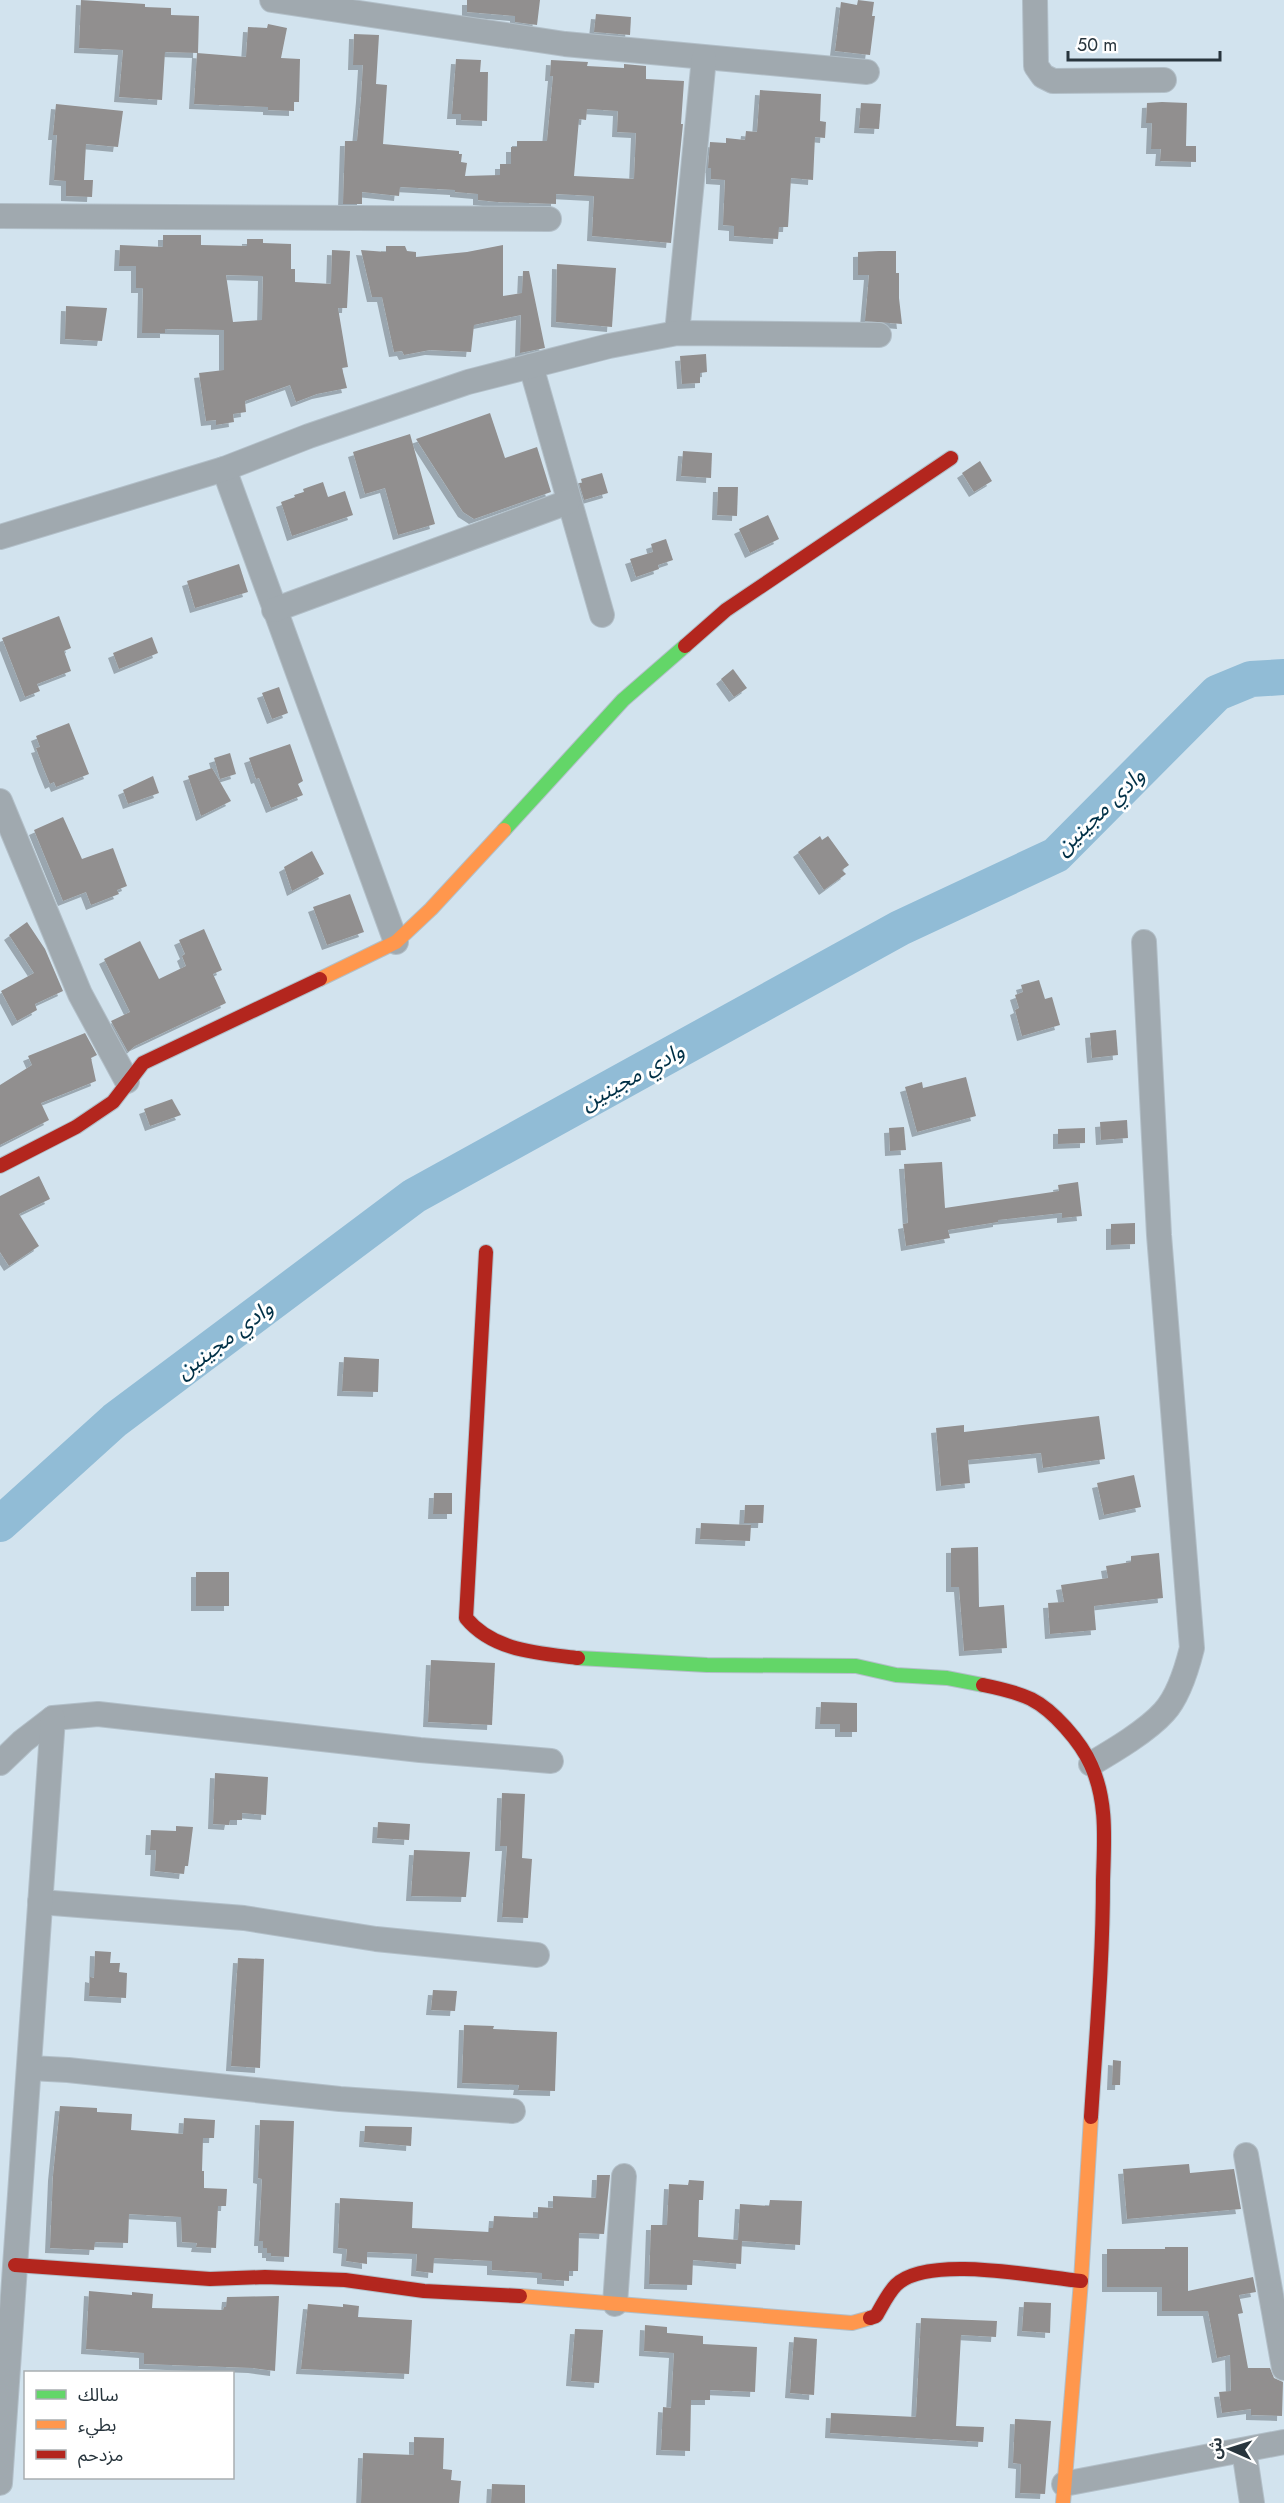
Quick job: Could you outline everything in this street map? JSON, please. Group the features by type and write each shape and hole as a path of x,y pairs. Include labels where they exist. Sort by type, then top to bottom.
{"street":[{"path":"272,0 565,44 867,72"},
{"path":"1035,0 1036,66 1042,76 1053,81 1164,80"},
{"path":"678,333 704,58"},
{"path":"0,216 549,219"},
{"path":"0,537 224,469 309,436 468,382 609,346 678,333 879,335"},
{"path":"531,366 602,615"},
{"path":"0,1166 76,1126 113,1102 143,1063 396,942 431,909 623,699 717,617 951,458"},
{"path":"224,469 396,942"},
{"path":"274,610 568,502"},
{"path":"0,801 80,994 127,1081"},
{"path":"1091,1764 1120,1746 1165,1712 1186,1673 1192,1648 1159,1235 1144,942"},
{"path":"486,1252 466,1617 475,1629 491,1640 509,1647 578,1658 707,1665 856,1666 896,1675 947,1678 992,1687 1029,1698 1043,1706 1078,1742 1091,1764 1101,1792 1104,1820 1103,1924 1082,2281 1063,2494 1284,2442"},
{"path":"0,1763 23,1741 53,1718 98,1714 420,1750 551,1761"},
{"path":"0,2483 53,1718"},
{"path":"40,1902 244,1918 375,1939 537,1955"},
{"path":"29,2068 68,2070 407,2106 513,2111"},
{"path":"1246,2155 1284,2368"},
{"path":"615,2304 624,2176"},
{"path":"15,2265 210,2279 265,2277 345,2280 424,2290 852,2324 876,2316 896,2285 917,2272 957,2268 1082,2281"},
{"path":"1244,2450 1252,2503"}],"building":[{"path":"81,0 145,4 145,7 171,8 171,15 199,16 198,53 165,52 162,100 119,97 123,50 79,48"},
{"path":"467,0 540,0 537,25 515,22 515,16 467,12"},
{"path":"858,0 874,2 872,16 875,16 870,55 835,51 841,2 857,5"},
{"path":"596,14 631,17 630,35 594,32"},
{"path":"268,24 287,28 281,58 300,59 299,102 294,102 294,111 268,110 268,107 194,104 197,53 246,57 248,27 267,28"},
{"path":"354,34 379,35 376,84 387,85 383,144 459,151 459,154 462,154 461,162 467,163 465,176 500,175 500,164 511,164 511,147 517,147 517,141 547,141 553,76 550,76 551,60 588,62 587,66 624,68 624,64 646,66 646,79 684,81 681,124 683,124 671,243 592,236 594,196 556,194 556,204 497,202 478,200 478,194 455,192 455,190 400,187 399,196 362,192 362,204 343,204 345,141 357,141 361,97 363,65 353,65","holes":["587,109 618,111 617,132 636,133 634,179 574,176 579,119 586,120"]},
{"path":"456,59 481,60 480,72 488,72 487,121 461,120 461,114 452,114"},
{"path":"760,90 821,94 820,121 826,122 825,138 815,137 813,180 791,178 788,227 779,227 778,239 734,236 734,226 723,225 725,180 711,179 711,168 708,168 710,142 726,143 726,138 745,140 746,131 757,132"},
{"path":"861,103 881,104 879,129 859,128"},
{"path":"1147,103 1187,103 1186,146 1196,146 1196,162 1160,161 1161,149 1151,149 1152,123 1146,123"},
{"path":"56,104 123,111 118,147 86,144 84,180 93,180 92,197 66,196 66,181 54,180 57,135 53,135"},
{"path":"163,235 201,235 201,245 247,246 247,239 263,239 263,243 291,244 291,269 295,269 295,282 331,284 332,250 350,251 347,308 338,308 348,367 342,368 347,388 317,394 296,402 290,385 245,401 246,412 233,414 234,422 216,425 216,420 206,421 199,373 224,370 224,330 165,329 165,333 142,333 143,288 136,288 136,266 119,266 120,245 163,247","holes":["226,275 263,276 262,320 233,322"]},
{"path":"503,245 503,296 522,293 523,271 529,271 545,348 520,353 521,315 474,325 471,352 430,350 404,355 402,351 394,352 382,297 372,297 361,250 386,252 386,246 405,246 407,251 416,252 416,257 467,252"},
{"path":"896,251 896,273 899,273 902,324 865,321 869,275 858,275 858,252"},
{"path":"557,264 616,268 612,327 556,322"},
{"path":"66,306 107,308 102,341 65,339"},
{"path":"706,354 707,372 700,373 700,383 682,384 680,356"},
{"path":"490,413 505,458 537,447 551,492 474,519 463,512 416,439"},
{"path":"410,434 435,524 398,535 385,488 365,494 353,452"},
{"path":"683,451 712,453 711,478 681,476"},
{"path":"980,461 992,481 974,492 962,473"},
{"path":"602,473 608,493 584,500 579,483 582,483 581,479"},
{"path":"323,482 328,497 345,491 353,515 292,536 281,502 304,492 303,489"},
{"path":"718,487 738,487 737,516 717,515"},
{"path":"768,515 779,539 750,553 739,529"},
{"path":"666,539 673,560 658,565 659,569 636,577 630,559 653,552 651,544"},
{"path":"239,564 248,592 195,608 187,581"},
{"path":"59,616 71,648 64,651 71,671 37,684 40,691 25,697 2,638"},
{"path":"152,637 158,653 119,669 113,653"},
{"path":"733,669 747,688 734,697 721,679"},
{"path":"279,687 288,713 272,719 262,693"},
{"path":"69,723 89,774 56,787 54,782 50,784 43,767 36,748 40,747 36,736"},
{"path":"290,744 303,781 298,784 303,795 271,808 259,778 256,779 249,758"},
{"path":"230,753 236,774 220,779 214,758"},
{"path":"212,768 231,801 201,816 188,776"},
{"path":"153,776 159,793 128,804 123,790"},
{"path":"63,817 82,859 113,848 127,886 117,890 119,894 91,905 86,892 63,901 34,830"},
{"path":"820,836 822,840 828,836 849,865 842,870 846,874 824,890 798,852"},
{"path":"312,851 324,874 292,891 284,867"},
{"path":"350,894 364,932 327,945 313,907"},
{"path":"27,922 45,949 63,991 35,1004 37,1010 17,1021 1,991 34,973 9,935"},
{"path":"204,929 222,970 213,974 226,1003 135,1046 128,1052 111,1021 130,1012 104,959 140,941 159,979 186,966 182,956 185,954 179,940"},
{"path":"1039,980 1045,999 1052,997 1060,1025 1022,1036 1015,1010 1019,1008 1015,995 1023,992 1021,985"},
{"path":"1116,1030 1118,1055 1092,1058 1090,1033"},
{"path":"85,1033 97,1055 91,1058 96,1081 41,1103 49,1120 0,1145 0,1085 32,1065 28,1056"},
{"path":"966,1077 976,1116 917,1132 905,1087 922,1082 923,1088"},
{"path":"172,1099 181,1115 150,1126 144,1109"},
{"path":"1127,1120 1128,1138 1101,1140 1100,1122"},
{"path":"904,1127 906,1150 890,1151 889,1128"},
{"path":"1085,1128 1085,1143 1058,1144 1058,1129"},
{"path":"942,1162 945,1208 1059,1191 1058,1185 1078,1182 1082,1216 1062,1218 1062,1213 998,1220 998,1222 948,1230 950,1238 906,1246 903,1224 908,1223 904,1164"},
{"path":"39,1176 50,1199 19,1214 39,1246 9,1266 0,1252 0,1196"},
{"path":"1135,1223 1135,1244 1111,1245 1111,1224"},
{"path":"344,1357 379,1359 378,1392 342,1391"},
{"path":"1099,1416 1105,1459 1043,1468 1041,1453 968,1460 970,1483 941,1486 936,1428 964,1425 964,1432"},
{"path":"1134,1475 1141,1507 1104,1515 1097,1483"},
{"path":"434,1493 452,1493 452,1514 433,1514"},
{"path":"745,1505 764,1505 763,1523 744,1523"},
{"path":"701,1523 751,1525 750,1541 700,1539"},
{"path":"978,1547 979,1607 1004,1605 1007,1648 964,1651 959,1587 951,1587 951,1548"},
{"path":"1159,1553 1163,1598 1094,1606 1096,1630 1050,1634 1048,1603 1064,1602 1061,1585 1108,1578 1106,1566 1131,1562 1131,1556"},
{"path":"196,1572 229,1572 229,1606 196,1606"},
{"path":"431,1660 495,1663 492,1725 428,1722"},
{"path":"821,1702 857,1703 857,1732 840,1732 840,1724 820,1724"},
{"path":"215,1773 268,1777 266,1815 242,1813 242,1820 230,1820 229,1825 213,1824"},
{"path":"502,1793 525,1794 522,1858 532,1859 528,1918 502,1917 507,1846 500,1846"},
{"path":"378,1822 410,1824 409,1840 377,1838"},
{"path":"176,1826 193,1827 188,1866 185,1866 184,1874 155,1871 156,1850 150,1850 151,1830 176,1831"},
{"path":"414,1850 470,1852 466,1897 411,1896"},
{"path":"95,1951 111,1952 110,1963 120,1963 119,1972 127,1973 126,1998 89,1996 90,1977 94,1978"},
{"path":"238,1958 264,1959 260,2068 231,2066"},
{"path":"433,1990 457,1991 455,2011 431,2010"},
{"path":"464,2025 494,2026 493,2029 557,2032 555,2091 518,2090 519,2085 462,2083"},
{"path":"1113,2060 1121,2061 1120,2085 1112,2085"},
{"path":"60,2106 97,2108 97,2112 132,2114 131,2130 183,2134 184,2118 215,2120 214,2138 203,2138 202,2171 204,2171 204,2188 227,2189 226,2206 218,2206 216,2248 196,2247 197,2243 182,2242 181,2217 129,2214 128,2243 95,2242 94,2250 50,2248 53,2176"},
{"path":"260,2120 294,2121 289,2257 271,2256 271,2253 267,2253 267,2248 263,2248 263,2241 259,2241 262,2179 258,2178"},
{"path":"365,2126 412,2127 411,2146 364,2142"},
{"path":"1189,2164 1190,2173 1234,2169 1241,2209 1127,2219 1123,2169"},
{"path":"597,2175 610,2175 604,2234 579,2233 578,2271 569,2271 569,2281 542,2279 542,2273 492,2270 492,2261 434,2258 433,2273 416,2271 417,2254 367,2252 367,2264 346,2261 347,2249 338,2248 340,2198 413,2202 412,2228 489,2232 489,2228 493,2228 494,2216 538,2218 538,2207 553,2208 553,2196 596,2198"},
{"path":"689,2180 704,2181 703,2200 699,2200 698,2237 738,2240 740,2204 769,2206 770,2200 802,2201 800,2245 742,2241 741,2264 693,2260 692,2285 649,2284 651,2225 667,2225 669,2184 688,2185"},
{"path":"1165,2247 1188,2247 1188,2291 1253,2277 1256,2292 1239,2295 1243,2313 1238,2314 1248,2368 1270,2368 1274,2378 1283,2382 1282,2416 1251,2415 1251,2409 1222,2413 1219,2392 1231,2391 1230,2355 1217,2358 1208,2311 1162,2311 1162,2287 1107,2287 1107,2249 1165,2249"},
{"path":"89,2291 132,2295 132,2292 153,2294 152,2308 223,2310 226,2307 227,2297 279,2296 275,2371 253,2368 144,2364 144,2353 86,2349"},
{"path":"1024,2302 1051,2303 1050,2333 1022,2331"},
{"path":"308,2304 359,2306 358,2317 412,2320 409,2374 301,2369"},
{"path":"921,2318 997,2321 996,2337 961,2335 956,2426 984,2427 983,2442 830,2433 831,2413 916,2417"},
{"path":"645,2325 667,2327 667,2333 703,2336 703,2344 757,2347 755,2392 710,2390 710,2400 691,2400 690,2451 661,2450 663,2407 671,2408 674,2353 644,2351"},
{"path":"575,2329 603,2330 599,2383 571,2381"},
{"path":"794,2337 817,2339 814,2395 790,2393"},
{"path":"1015,2419 1051,2421 1045,2494 1020,2493 1021,2464 1013,2463"},
{"path":"414,2437 444,2438 443,2469 452,2470 451,2480 461,2481 459,2503 361,2503 363,2453 414,2455"},
{"path":"492,2484 525,2485 525,2503 491,2503"}],"waterway":[{"name":"وادي مجينين","path":"0,1524 115,1420 414,1196 900,928 1056,855 1217,693 1251,679 1284,677"}],"traffic: fast":[{"path":"504,830 623,700 685,646"},
{"path":"578,1658 707,1665 856,1666 896,1675 947,1678 983,1685"}],"traffic: slow":[{"path":"320,979 396,942 431,909 504,830"},
{"path":"1063,2503 1081,2281 1091,2117"},
{"path":"520,2296 852,2323 870,2318"}],"traffic: jam":[{"path":"685,646 726,610 951,458"},
{"path":"0,1166 76,1127 113,1102 143,1063 320,979"},
{"path":"486,1252 466,1618 477,1629 503,1644 532,1652 578,1658"},
{"path":"983,1685 1031,1699 1057,1719 1086,1756 1100,1793 1104,1837 1103,1911 1091,2117"},
{"path":"15,2265 210,2279 265,2277 345,2280 424,2291 520,2296"},
{"path":"870,2318 876,2316 896,2285 911,2276 932,2271 984,2270 1081,2281"}]}
